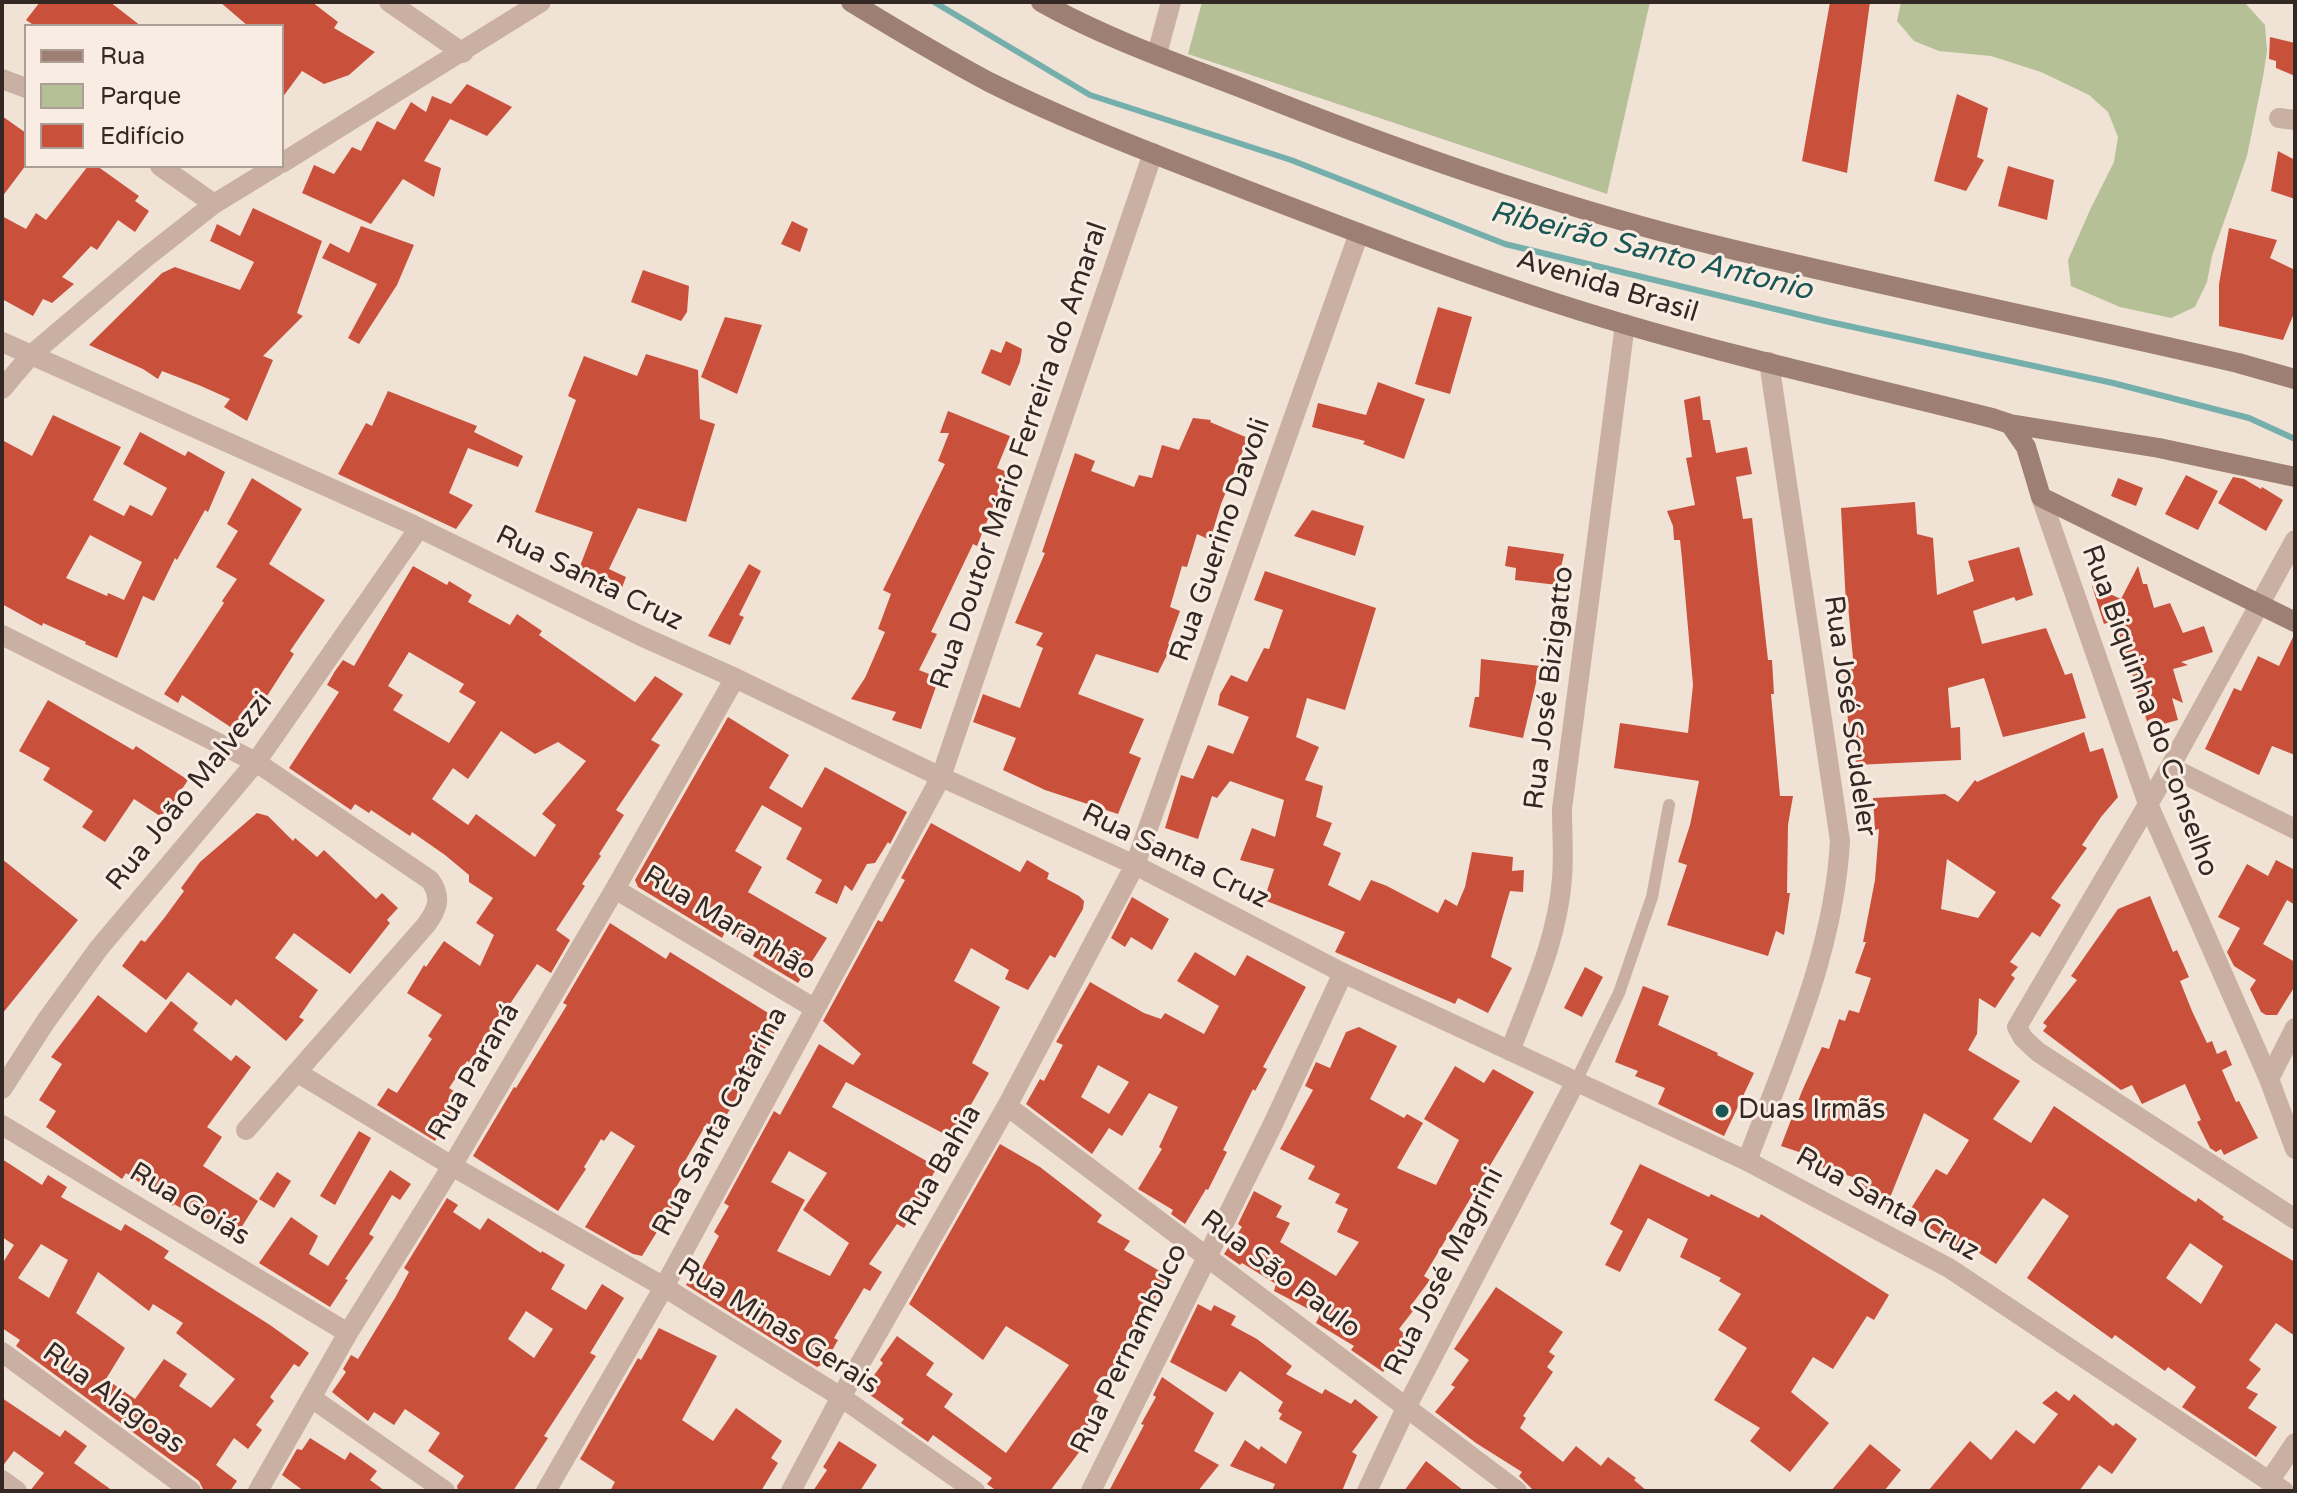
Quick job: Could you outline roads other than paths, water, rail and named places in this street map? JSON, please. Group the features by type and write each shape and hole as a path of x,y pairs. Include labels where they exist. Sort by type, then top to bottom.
{"main road":[{"name":"Avenida Brasil","path":"851,2 992,83 1153,153 1359,233 1625,324 2010,424 2159,448 2295,477"},
{"path":"1041,2 1088,26 1360,133 1486,178 1600,213 1708,243 2161,345 2295,379"},
{"name":"Rua Biquinha do Conselho","path":"2010,424 2026,447 2041,497"},
{"path":"2041,497 2295,622"}],"street":[{"path":"389,2 463,53"},
{"path":"284,162 541,2"},
{"path":"1157,54 1171,2"},
{"path":"2,79 24,87"},
{"name":"Rua Doutor Mário Ferreira do Amaral","path":"941,777 1153,153"},
{"path":"163,168 214,204"},
{"path":"2,389 31,355 144,259 214,204 273,168"},
{"name":"Rua Guerino Davoli","path":"1135,865 1359,233"},
{"name":"Rua José Bizigatto","path":"1510,1051 1539,977 1554,924 1562,879 1562,809 1625,324"},
{"name":"Rua Santa Cruz","path":"2,342 419,528 641,636 1135,865 1343,973 1747,1161 1949,1268 2277,1486"},
{"name":"Rua José Scudeler","path":"1747,1161 1808,997 1829,927 1838,879 1840,841 1769,362"},
{"name":"Rua Biquinha do Conselho","path":"2041,497 2148,804 2269,1079 2295,1149"},
{"name":"Rua João Malvezzi","path":"2,1089 99,948 256,762 419,528"},
{"path":"2295,540 2170,767 2017,1027 2023,1038 2038,1052 2295,1219"},
{"path":"2,635 256,762 430,880 438,894 436,911 426,925 246,1130"},
{"name":"Rua Paraná","path":"258,1491 348,1333 452,1166 615,889 735,678"},
{"path":"2170,767 2295,829"},
{"name":"Rua Santa Catarina","path":"546,1491 664,1287 941,777"},
{"name":"Rua Bahia","path":"791,1491 1007,1106 1135,865"},
{"name":"Rua Maranhão","path":"615,889 814,1008"},
{"name":"Rua Pernambuco","path":"1091,1491 1273,1124 1343,973"},
{"path":"2269,1079 2295,1028"},
{"name":"Rua Minas Gerais","path":"298,1073 452,1166 664,1287 841,1397 975,1491"},
{"name":"Rua José Magrini","path":"1367,1491 1407,1406 1576,1081"},
{"name":"Rua São Paulo","path":"1007,1106 1517,1491"},
{"name":"Rua Goiás","path":"2,1125 348,1333"},
{"name":"Rua Alagoas","path":"2,1352 191,1491"},
{"path":"313,1399 445,1491"},
{"path":"2277,1486 2295,1443"}],"lane":[{"path":"1576,1081 1619,993 1652,897 1669,805"}],"waterway":[{"name":"Ribeirão Santo Antonio","path":"934,2 1090,95 1291,160 1505,244 1825,321 2113,383 2249,418 2295,439"}],"place":[{"name":"Duas Irmãs","path":"1722,1111"}]}
